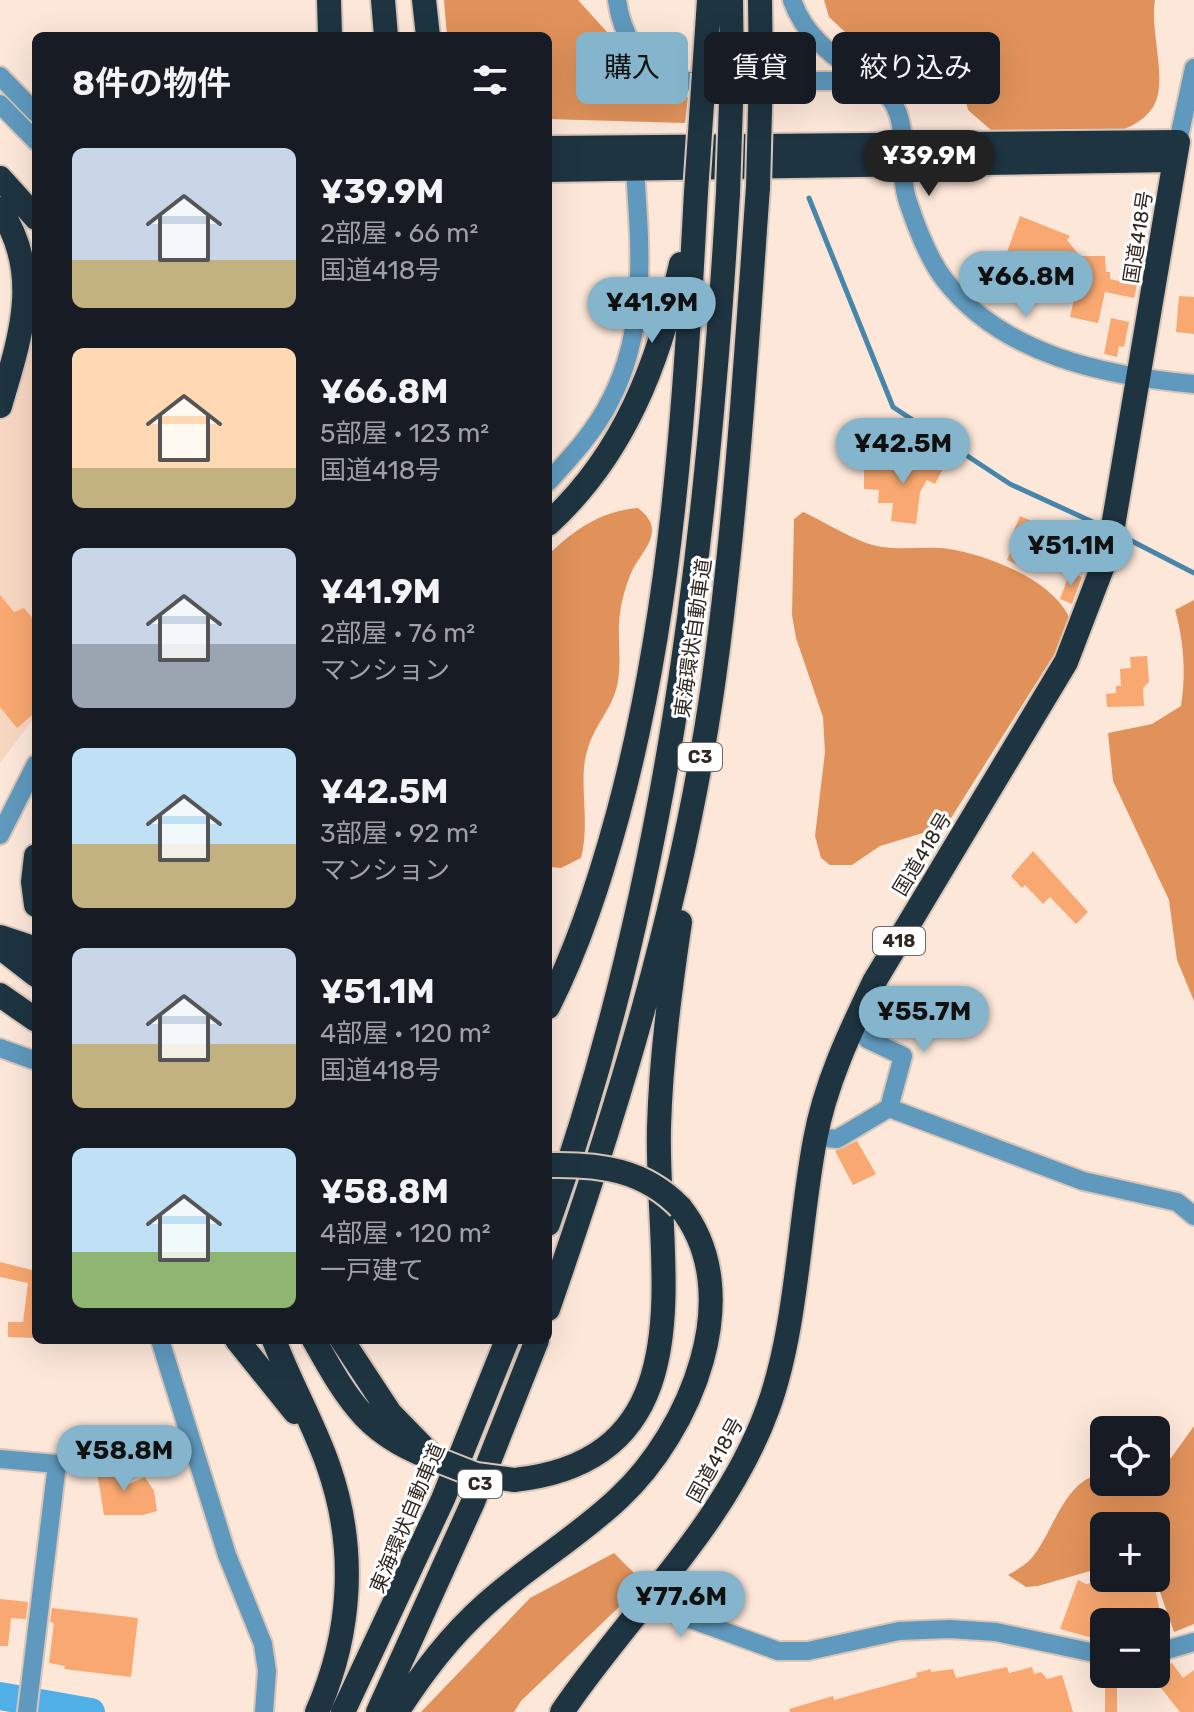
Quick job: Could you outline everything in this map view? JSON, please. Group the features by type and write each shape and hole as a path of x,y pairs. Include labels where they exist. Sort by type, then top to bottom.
{"highway":[{"path":"329,0 330,32"},
{"path":"369,0 372,32"},
{"path":"383,0 386,32"},
{"path":"424,0 428,32"},
{"path":"552,998 582,928 612,835 643,716 657,641 677,492 709,0"},
{"name":"東海環状自動車道","path":"552,1211 595,1075 628,947 672,732 707,485 728,193 731,0"},
{"name":"東海環状自動車道","path":"552,1297 625,1074 664,931 711,694 727,575 758,187 760,0"},
{"name":"国道418号","path":"552,148 902,154 1177,151 1109,550 1066,662 874,982 829,1086 815,1137 790,1312 770,1403 736,1479 697,1539 562,1712"},
{"name":"国道418号","path":"552,170 635,169 902,154"},
{"path":"0,178 32,212"},
{"path":"552,520 569,505 605,460 648,378 675,294 696,192"},
{"path":"0,209 20,246 27,290 19,341 0,406"},
{"path":"316,1344 345,1393 378,1432 395,1444 476,1475 514,1480 560,1472 607,1444 643,1401 661,1354 665,1299 659,1201 663,1055 711,694"},
{"path":"0,937 32,948"},
{"path":"0,947 32,972"},
{"path":"0,995 32,1017"},
{"path":"397,1712 424,1671 485,1605 622,1496 642,1474 674,1426 698,1372 709,1317 703,1252 693,1226 680,1207 663,1191 631,1173 607,1167 552,1165"},
{"path":"240,1344 320,1446"},
{"path":"276,1344 320,1446 339,1505 347,1570 339,1654 317,1712"},
{"path":"345,1344 390,1413 423,1449 443,1462"},
{"name":"東海環状自動車道","path":"343,1712 391,1617 505,1344"},
{"name":"C3","path":"378,1712 420,1626 535,1344"}],"street":[{"path":"617,0 621,28 644,64 667,81 832,81"},
{"path":"792,0 798,18 832,57"},
{"path":"1177,151 1194,68"},
{"path":"0,76 32,109"},
{"path":"0,104 32,137"},
{"path":"893,104 900,120 908,205 944,279 982,315 1022,341 1069,364 1139,379 1194,384"},
{"path":"552,477 585,440 611,400 627,361 637,320 641,252 635,169"},
{"path":"0,835 32,772"},
{"path":"815,1137 837,1139 889,1108 903,1056 867,1039"},
{"path":"0,1048 32,1060"},
{"path":"889,1108 1083,1181 1177,1202 1194,1216"},
{"path":"161,1344 227,1555 263,1644 267,1671 264,1712"},
{"path":"0,1459 57,1464 27,1712"},
{"path":"652,1596 666,1610 682,1617 778,1651 808,1651 899,1631 950,1629 996,1632 1090,1652"},
{"path":"1170,1649 1194,1642"}],"shaded area":[{"path":"444,0 578,0 607,32 576,32 576,104 687,104 685,123 552,119 552,32 447,32"},
{"path":"824,0 1155,0 1159,75 1157,98 1148,113 1133,125 1114,133 1068,141 1007,144 968,110 967,104 1000,104 1000,32 845,32 829,17"},
{"path":"28,331 32,334 32,720 0,763 0,421"},
{"path":"638,508 647,516 652,533 632,571 623,598 616,690 591,739 585,760 585,829 581,858 561,868 552,867 552,551 589,523"},
{"path":"803,512 872,545 949,549 1000,563 1049,592 1069,617 1057,650 946,826 880,846 852,865 830,865 821,858 815,836 825,752 823,717 796,638 792,615 794,519"},
{"path":"1194,600 1194,1001 1177,960 1169,900 1113,781 1108,733 1152,724 1181,706 1183,658 1175,610"},
{"path":"1194,1426 1194,1624 1174,1632 1170,1608 1166,1608 1160,1592 1170,1592 1170,1512 1090,1512 1090,1571 1026,1587 1008,1575 1029,1561 1069,1496 1090,1477 1090,1496 1170,1496 1171,1458"},
{"path":"614,1553 644,1583 521,1701 514,1712 421,1712 530,1598"}],"building":[{"path":"1020,216 1070,236 1067,240 1080,256 1105,256 1106,272 1110,272 1110,279 1137,285 1134,298 1105,292 1098,323 1070,317 1075,294 1061,289 1064,280 1039,271 1034,282 1001,269"},
{"path":"1179,296 1194,297 1194,334 1176,332"},
{"path":"1111,318 1129,322 1124,347 1119,346 1117,357 1104,354"},
{"path":"928,454 946,463 935,484 927,480 920,492 916,524 891,521 893,503 878,503 879,490 864,489 864,469 900,467 905,458 922,465"},
{"path":"1020,516 1039,524 1038,527 1049,532 1047,536 1057,540 1047,561 1032,555 1026,568 1007,560 1019,533 1014,530"},
{"path":"1070,572 1082,577 1072,604 1060,599"},
{"path":"0,595 14,612 24,608 32,617 32,715 17,728 0,707"},
{"path":"1147,656 1149,682 1143,688 1144,706 1107,707 1106,694 1116,693 1116,686 1121,686 1120,669 1131,668 1130,657"},
{"path":"1033,851 1088,912 1076,924 1050,897 1043,904 1025,885 1022,888 1011,876"},
{"path":"857,1141 876,1174 853,1185 835,1151"},
{"path":"0,1262 32,1270 32,1338 8,1337 8,1322 23,1322 28,1283 0,1277"},
{"path":"120,1464 124,1486 145,1477 154,1491 157,1511 143,1515 104,1515 96,1466"},
{"path":"1078,1580 1090,1583 1090,1592 1156,1592 1159,1608 1090,1608 1090,1637 1060,1629"},
{"path":"0,1599 28,1602 26,1619 11,1618 8,1646 0,1646"},
{"path":"52,1608 138,1618 131,1677 64,1669 65,1666 49,1663 54,1623 50,1622"},
{"path":"1170,1664 1183,1678 1194,1670 1194,1712 1180,1712 1161,1688 1170,1688"},
{"path":"1007,1667 1009,1673 1032,1667 1034,1674 1041,1672 1047,1679 1062,1675 1073,1712 790,1712 789,1709 917,1677 916,1673 931,1669 931,1672 953,1669 956,1678"},
{"path":"1105,1688 1117,1688 1117,1712 1105,1712"}],"waterway":[{"path":"809,198 893,407 1010,484 1095,523"},
{"path":"1122,536 1194,573"},
{"path":"0,1696 91,1712"}]}
